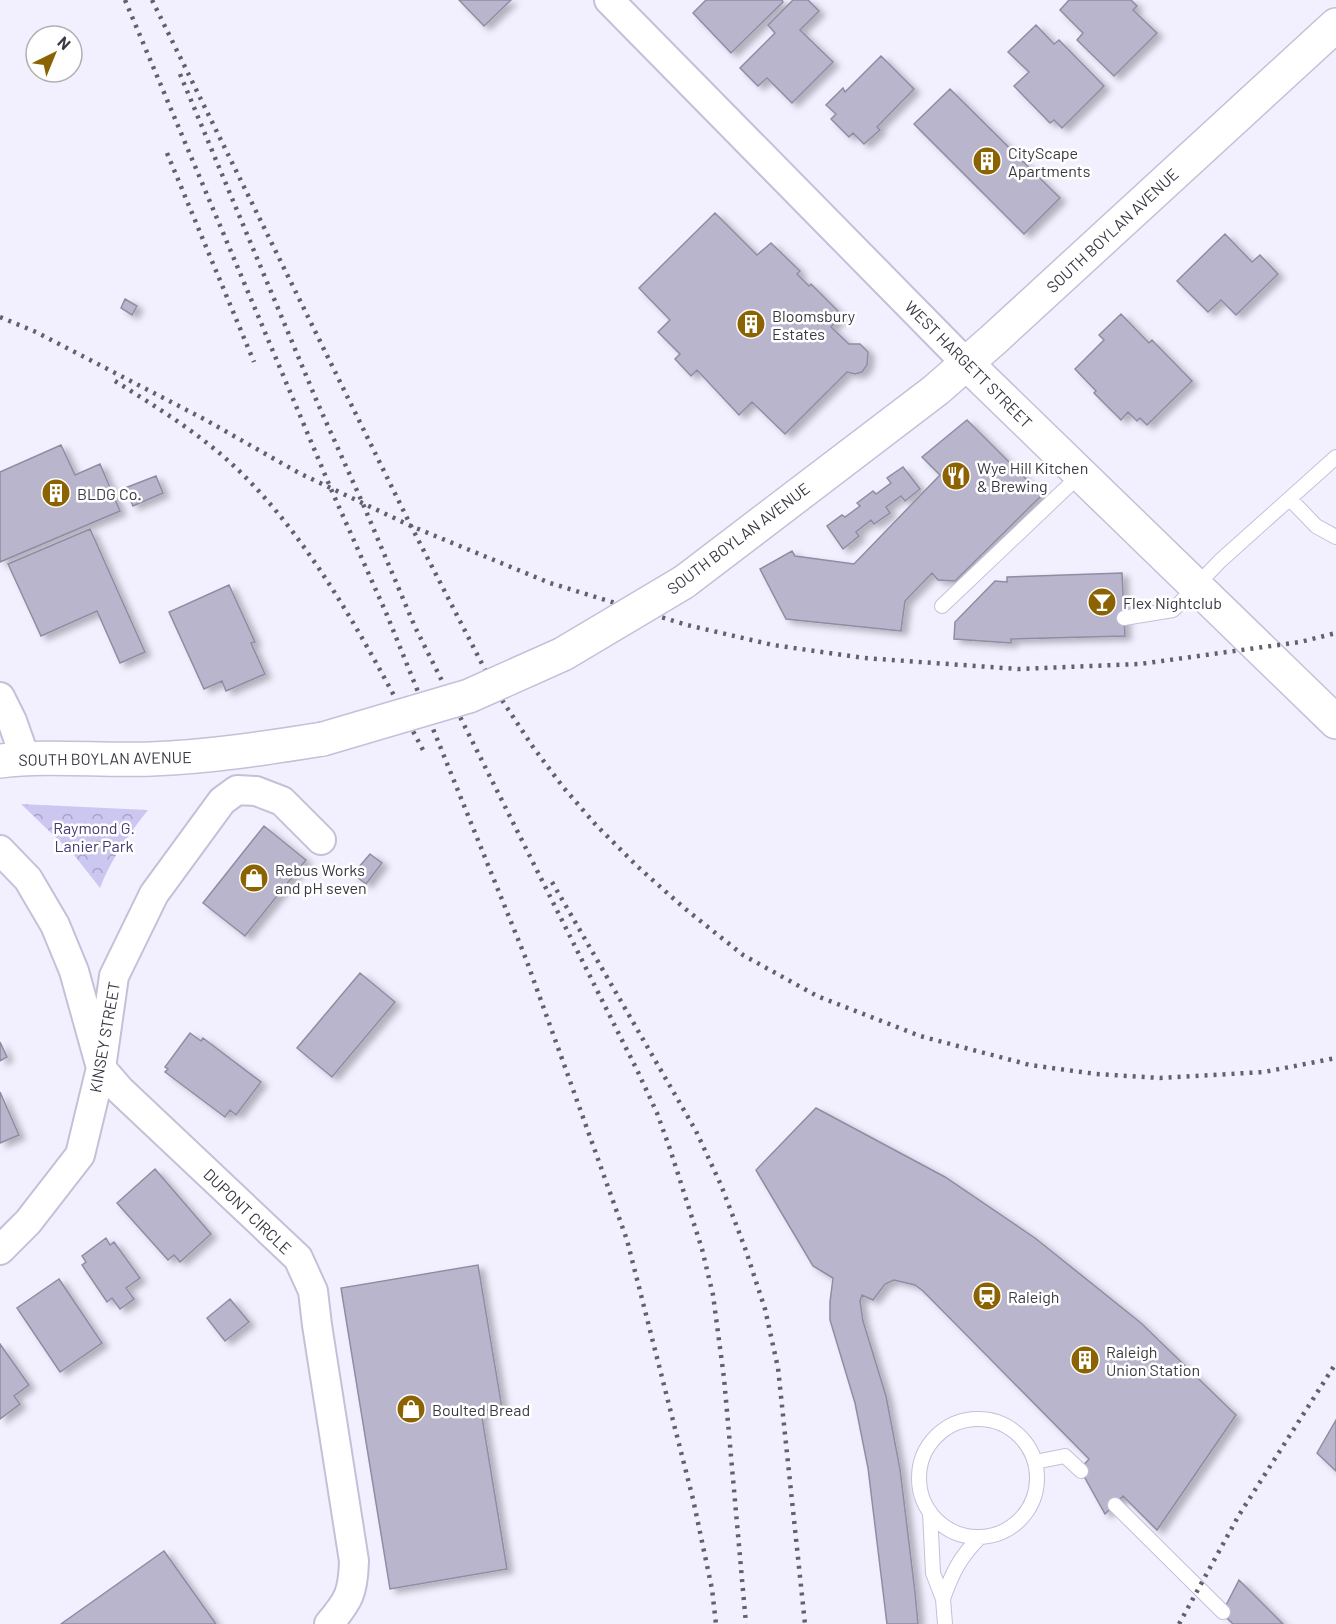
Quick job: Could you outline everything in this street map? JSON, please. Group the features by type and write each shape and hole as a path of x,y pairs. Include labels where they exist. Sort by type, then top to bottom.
{"street":[{"name":"WEST HARGETT STREET","path":"609,0 966,363 1336,722"},
{"name":"SOUTH BOYLAN AVENUE","path":"12,760 151,759 227,753 323,739 469,696 563,654 684,582 936,390 1336,25"},
{"path":"0,697 12,722 12,760"},
{"name":"KINSEY STREET","path":"0,1250 28,1222 80,1155 101,1068 114,976 154,894 222,801 237,790 256,791 282,801 321,840"},
{"name":"DUPONT CIRCLE","path":"0,850 28,879 55,925 77,981 101,1068 120,1090 298,1258 313,1291 354,1561 354,1585 347,1600 329,1624"}],"lane":[{"path":"1124,618 1173,610 1196,585 1336,457"},
{"path":"942,606 1081,474"},
{"path":"1290,499 1316,525 1336,537"},
{"path":"971,1418 993,1420 1011,1428 1027,1443 1035,1462 1038,1477 1031,1505 1023,1517 1011,1528 996,1534 980,1537 961,1534 944,1526 930,1512 921,1494 918,1475 923,1454 934,1437 951,1424 971,1418"},
{"path":"1035,1462 1065,1456 1081,1471"},
{"path":"1115,1505 1223,1612"},
{"path":"930,1512 933,1573 943,1599 945,1624"},
{"path":"943,1599 960,1559 980,1537"}],"green space":[{"name":"Raymond G. Lanier Park","path":"21,804 148,810 121,847 100,888 74,855"}],"building":[{"path":"459,0 511,0 484,26"},
{"path":"706,0 782,0 783,2 731,53 693,13"},
{"path":"793,0 808,0 819,11 800,30 833,62 792,103 767,78 758,86 740,68 775,33 768,25"},
{"path":"1069,0 1131,0 1137,6 1133,10 1157,33 1114,76 1077,40 1083,33 1060,10"},
{"path":"1036,25 1054,44 1059,40 1104,86 1062,128 1054,120 1050,123 1014,86 1029,72 1008,52"},
{"path":"881,56 914,89 877,127 880,130 864,144 853,133 849,137 831,119 836,114 826,105 843,88 845,92"},
{"name":"CityScape Apartments","path":"950,89 1060,198 1024,234 914,124"},
{"name":"Bloomsbury Estates","path":"715,213 757,255 771,243 800,271 797,274 809,286 811,284 842,315 831,327 849,344 860,344 868,352 867,365 862,372 855,374 847,372 785,434 752,402 739,415 697,370 691,376 675,359 680,354 658,332 670,320 639,288"},
{"path":"1225,234 1252,262 1260,255 1278,274 1236,315 1221,300 1208,312 1177,281"},
{"path":"125,299 137,306 132,315 121,308"},
{"path":"1121,314 1149,343 1152,340 1192,381 1147,425 1140,418 1137,421 1128,412 1121,420 1094,393 1096,391 1075,369 1104,340 1099,335"},
{"path":"967,420 1042,495 955,581 938,580 932,573 905,601 901,631 786,619 760,569 792,551 795,556 854,564 940,475 922,457"},
{"name":"BLDG Co.","path":"61,445 75,475 100,464 120,511 0,562 0,472"},
{"path":"903,467 920,489 905,501 901,496 886,507 890,513 874,524 871,520 856,532 859,536 843,549 827,526 860,506 857,503 873,491 876,494 891,483 887,478"},
{"path":"156,476 163,493 133,506 125,488"},
{"path":"90,529 145,652 120,663 97,611 41,636 8,564"},
{"path":"1122,573 1125,636 1011,639 1011,643 954,639 955,622 995,581 1007,582 1007,577"},
{"path":"229,585 255,642 251,643 265,674 226,691 222,681 204,689 169,612"},
{"path":"264,826 306,860 245,936 203,903"},
{"path":"370,854 382,863 366,884 353,874"},
{"path":"360,973 395,1002 332,1077 297,1048"},
{"path":"190,1033 201,1041 203,1038 261,1082 236,1115 230,1110 225,1117 165,1072 168,1069 165,1067"},
{"path":"0,1042 7,1057 0,1061"},
{"path":"0,1092 19,1135 0,1143"},
{"name":"Raleigh Union Station","path":"816,1108 945,1177 1035,1238 1141,1323 1236,1415 1157,1530 1123,1496 1105,1514 1080,1469 1089,1459 923,1291 915,1285 894,1280 885,1284 873,1300 862,1295 860,1301 863,1321 886,1396 900,1469 918,1624 887,1624 868,1468 855,1403 830,1320 833,1278 813,1266 756,1170"},
{"path":"155,1169 211,1234 180,1262 174,1255 168,1260 117,1203"},
{"path":"106,1238 110,1245 114,1242 140,1278 126,1288 134,1299 120,1309 112,1298 107,1302 82,1265 86,1262 82,1256"},
{"path":"478,1265 502,1408 481,1411 507,1569 390,1589 341,1288"},
{"path":"59,1279 102,1343 60,1372 17,1308"},
{"path":"230,1299 249,1322 225,1341 207,1318"},
{"path":"0,1344 29,1385 14,1396 20,1404 0,1419"},
{"path":"1336,1420 1336,1471 1317,1453"},
{"path":"164,1551 216,1624 61,1624"},
{"path":"1239,1580 1283,1624 1233,1624 1222,1613"}],"railway":[{"path":"125,0 331,489 387,615 526,959 627,1240 693,1499 712,1589 716,1624"},
{"path":"152,0 411,526 496,691 563,787 596,825 638,867 743,955 817,996 920,1036 1030,1065 1096,1074 1160,1078 1264,1072 1336,1058"},
{"path":"180,74 318,404 415,627 657,1113 702,1249 713,1295 724,1378 746,1624"},
{"path":"167,153 254,362"},
{"path":"0,317 36,332 204,419 299,473 411,526 550,583 687,625 773,645 864,658 1018,669 1140,664 1300,642 1336,633"},
{"path":"115,381 207,443 234,466 263,496 316,564 339,600 423,750"},
{"path":"552,882 696,1131 721,1185 745,1248 765,1309 778,1368 805,1624"},
{"path":"1179,1624 1239,1515 1336,1363"}],"place":[{"name":"CityScape Apartments","path":"987,161"},
{"name":"Bloomsbury Estates","path":"751,324"},
{"name":"Wye Hill Kitchen & Brewing","path":"956,476"},
{"name":"BLDG Co.","path":"56,493"},
{"name":"Flex Nightclub","path":"1102,602"},
{"name":"Rebus Works and pH seven","path":"254,878"},
{"name":"Raleigh","path":"987,1296"},
{"name":"Raleigh Union Station","path":"1085,1360"},
{"name":"Boulted Bread","path":"411,1409"}]}
